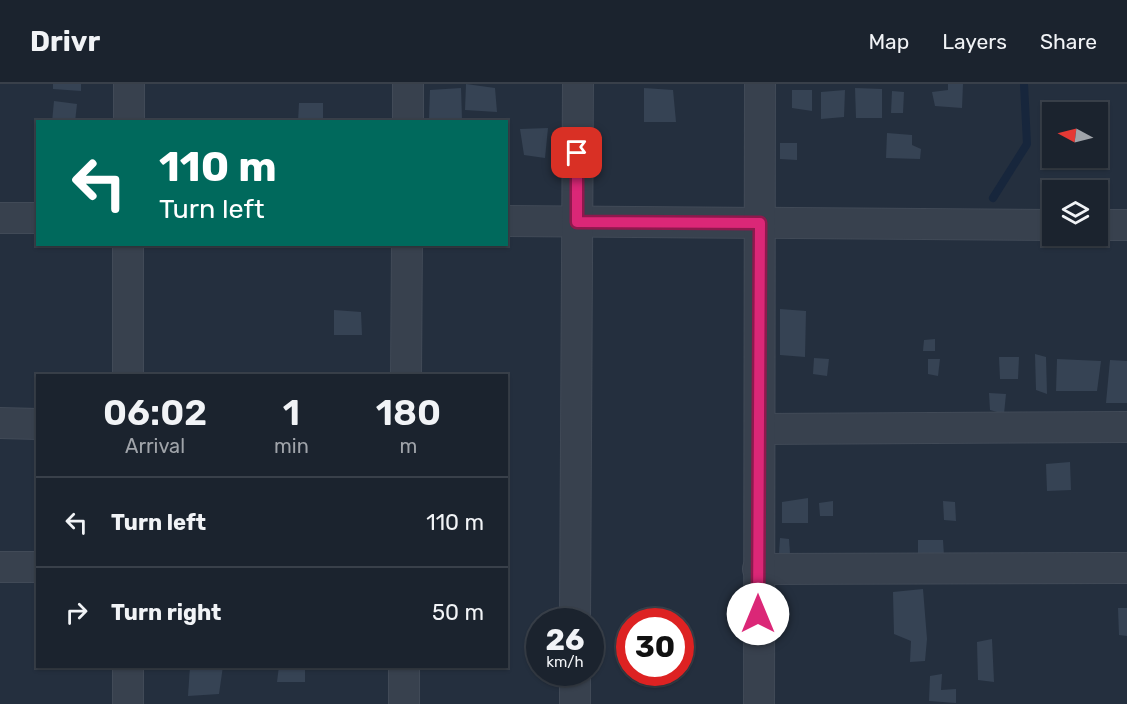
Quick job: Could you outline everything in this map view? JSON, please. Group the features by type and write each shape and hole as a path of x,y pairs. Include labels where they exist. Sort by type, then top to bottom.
{"street":[{"path":"129,84 129,120"},
{"path":"408,84 408,120"},
{"path":"575,608 578,84"},
{"path":"759,704 760,84"},
{"path":"0,218 36,218"},
{"path":"508,221 1042,225"},
{"path":"1108,225 1127,225"},
{"path":"128,246 128,374"},
{"path":"406,374 407,246"},
{"path":"0,423 36,424"},
{"path":"760,429 1127,428"},
{"path":"0,567 36,567"},
{"path":"758,569 1127,568"},
{"path":"128,668 128,704"},
{"path":"404,668 404,704"},
{"path":"575,686 575,704"}],"building":[{"path":"53,84 81,84 81,91 53,89"},
{"path":"466,84 495,88 497,112 465,110"},
{"path":"948,84 963,84 962,108 935,106 932,92 948,90"},
{"path":"461,88 462,120 429,120 430,90"},
{"path":"644,88 673,90 676,122 644,122"},
{"path":"855,88 882,89 882,118 856,118"},
{"path":"792,90 812,90 812,111 792,108"},
{"path":"845,90 844,117 821,119 821,92"},
{"path":"892,91 904,92 903,113 891,113"},
{"path":"54,101 77,104 75,120 52,120"},
{"path":"299,103 323,103 323,120 298,120"},
{"path":"548,128 545,158 524,155 520,129"},
{"path":"887,133 912,135 912,145 921,149 920,159 886,158"},
{"path":"780,143 797,143 797,160 780,159"},
{"path":"780,309 806,311 805,357 780,355"},
{"path":"334,310 361,312 362,335 334,335"},
{"path":"935,339 935,351 923,351 924,340"},
{"path":"1035,354 1046,357 1047,394 1036,390"},
{"path":"999,357 1019,357 1018,379 1000,379"},
{"path":"814,358 829,359 827,376 813,374"},
{"path":"928,359 940,359 938,376 928,374"},
{"path":"1057,359 1101,361 1097,391 1056,391"},
{"path":"1110,360 1127,361 1127,403 1106,403"},
{"path":"989,393 1006,394 1004,414 990,410"},
{"path":"1070,462 1071,490 1047,491 1046,464"},
{"path":"808,498 808,523 782,523 782,502"},
{"path":"833,501 833,516 820,516 819,503"},
{"path":"943,501 955,502 956,521 944,520"},
{"path":"780,538 789,539 790,554 779,554"},
{"path":"918,540 943,540 944,556 918,558"},
{"path":"923,589 927,639 925,661 910,662 911,641 894,634 893,592"},
{"path":"1118,608 1127,608 1127,636 1119,635"},
{"path":"992,639 994,682 978,680 977,642"},
{"path":"190,668 223,668 219,694 188,696"},
{"path":"279,668 305,668 305,682 277,682"},
{"path":"942,674 941,690 956,689 956,703 929,701 930,676"}],"waterway":[{"path":"993,198 1027,144 1024,84"}],"route":[{"path":"577,153 577,222 760,223 758,614"}]}
